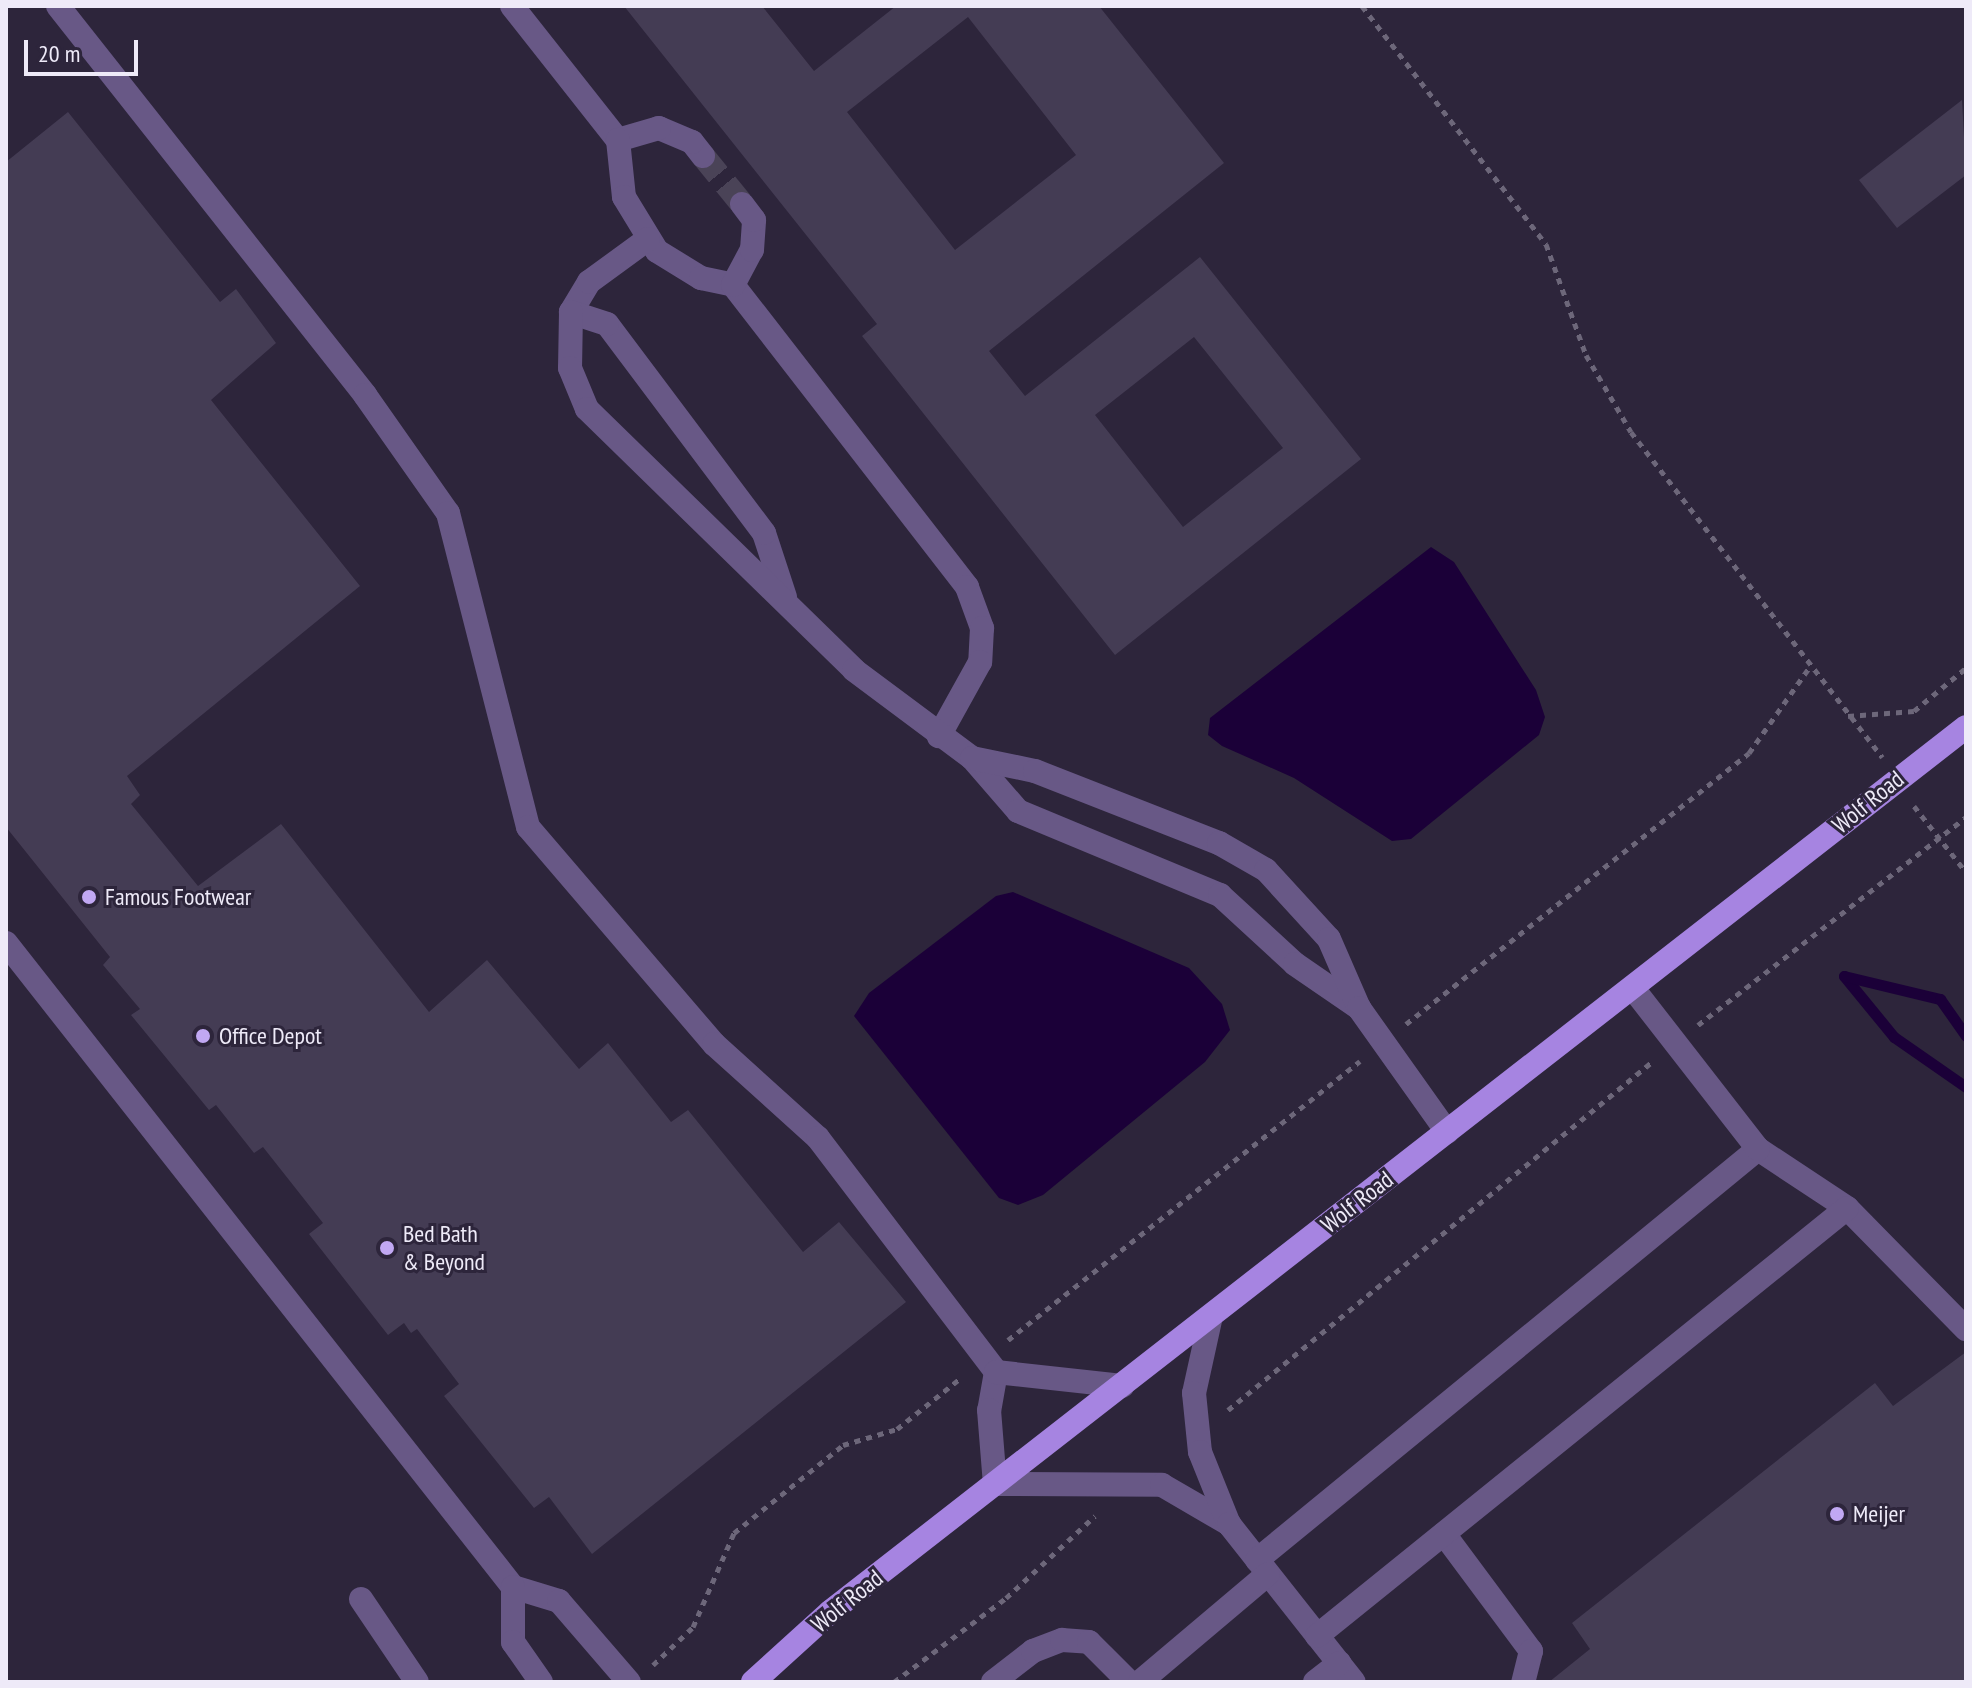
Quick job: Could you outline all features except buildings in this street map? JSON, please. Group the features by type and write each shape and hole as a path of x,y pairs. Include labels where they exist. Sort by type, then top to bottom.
{"main road":[{"name":"Wolf Road","path":"753,1682 995,1484 1634,990 1966,727"}],"street":[{"path":"58,6 365,395 448,513 528,827 714,1044 818,1138 991,1365 989,1410 995,1484 1135,1482 1162,1485 1229,1524"},
{"path":"512,6 618,140 624,197 648,239 701,278 733,285 967,587 982,628 980,662 939,736"},
{"path":"618,140 659,128 692,142 703,156"},
{"path":"733,285 752,250 754,220 742,204"},
{"path":"648,239 589,282 571,312 570,368 587,409 785,597 854,670 972,758 1018,811 1220,895 1295,964 1359,1008"},
{"path":"571,312 607,324 764,533 785,597"},
{"path":"972,758 1035,771 1219,843 1266,870 1329,939 1359,1008 1447,1132"},
{"path":"6,943 513,1587 559,1601 629,1682"},
{"path":"1634,990 1758,1149 1847,1208 1966,1329"},
{"path":"1140,1682 1263,1567 1758,1149"},
{"path":"1317,1636 1847,1208"},
{"path":"1211,1316 1194,1393 1197,1435 1229,1524 1346,1673 1315,1682"},
{"path":"991,1365 1122,1386"},
{"path":"1444,1534 1531,1651 1523,1682"},
{"path":"513,1587 513,1642 541,1682"},
{"path":"361,1599 417,1682"},
{"path":"993,1682 1033,1651 1062,1640 1089,1642 1129,1682"}],"path":[{"path":"1362,6 1546,244 1586,355 1631,432 1809,668 1874,745"},
{"path":"656,1663 693,1627 734,1533 843,1445 897,1429 991,1365 1383,1043 1749,753 1809,668"},
{"path":"1847,716 1914,711 1966,668"},
{"path":"1918,813 1966,872"},
{"path":"1197,1435 1675,1043 1966,817"},
{"path":"894,1682 1006,1598 1135,1482"}],"shaded area":[{"path":"1431,547 1454,562 1536,690 1545,717 1539,735 1411,839 1392,841 1294,778 1222,746 1208,735 1210,718"},
{"path":"1013,892 1189,968 1222,1004 1230,1030 1205,1062 1043,1195 1018,1205 999,1198 854,1016 869,993 996,896"}],"waterway":[{"path":"1844,976 1894,1037 1966,1087"},
{"path":"1844,976 1940,999 1966,1036"}],"tunnel":[{"path":"703,156 742,204"}],"place":[{"name":"Famous Footwear","path":"89,897"},
{"name":"Office Depot","path":"203,1036"},
{"name":"Bed Bath & Beyond","path":"387,1248"},
{"name":"Meijer","path":"1837,1514"}]}
